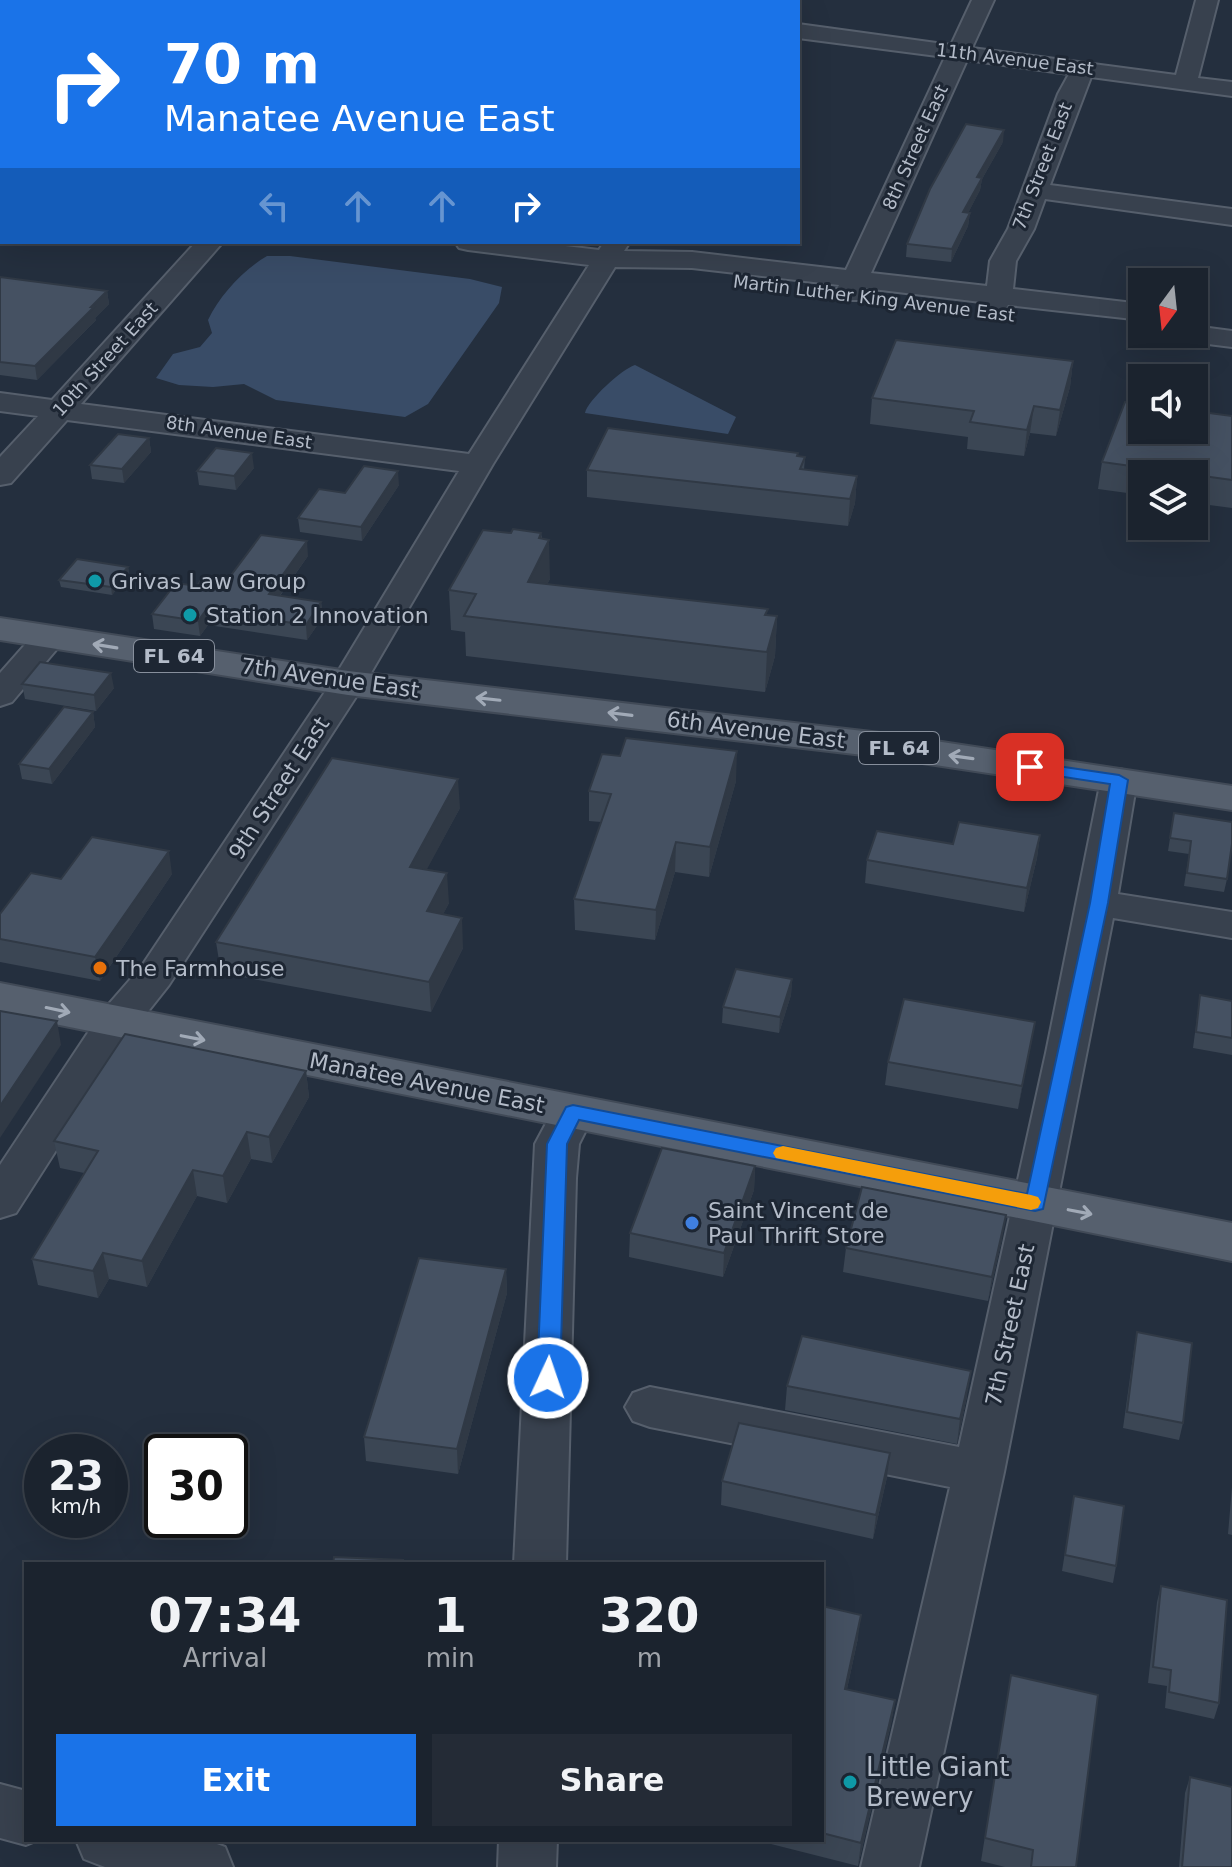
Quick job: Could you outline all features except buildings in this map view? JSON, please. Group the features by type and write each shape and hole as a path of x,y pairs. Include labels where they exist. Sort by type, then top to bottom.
{"main road":[{"name":"7th Avenue East","path":"0,629 348,683 565,707"},
{"name":"6th Avenue East","path":"565,707 889,746 1232,798"},
{"name":"Manatee Avenue East","path":"0,998 1232,1242"}],"street":[{"name":"8th Street East","path":"851,287 983,0"},
{"path":"1185,82 1207,0"},
{"name":"11th Avenue East","path":"800,31 1232,89"},
{"name":"7th Street East","path":"995,303 1003,261 1012,239 1021,229 1070,94 1084,68"},
{"path":"1034,190 1232,217"},
{"name":"10th Street East","path":"0,476 208,244"},
{"name":"Martin Luther King Avenue East","path":"504,244 612,250 681,275 851,287 995,303 1128,311"},
{"name":"9th Street East","path":"5,1184 116,1023 155,976 348,683 478,464 612,250"},
{"name":"Martin Luther King Avenue East","path":"995,303 1128,327"},
{"path":"1208,321 1228,326"},
{"path":"1208,330 1228,326"},
{"name":"8th Avenue East","path":"0,402 478,464"},
{"path":"0,695 50,637"},
{"name":"7th Street East","path":"890,1867 979,1472 1099,903 1119,780"},
{"path":"1099,903 1232,925"},
{"path":"540,1562 554,1178 557,1144 573,1112"},
{"path":"650,1407 979,1472"},
{"path":"0,1811 24,1817"},
{"path":"112,1842 204,1867"},
{"path":"527,1867 528,1842"}],"water":[{"path":"267,256 290,256 470,279 502,287 499,303 428,404 405,417 276,400 244,384 213,387 179,385 156,378 173,354 200,347 212,333 208,320 219,301 241,276"},
{"path":"635,365 736,417 728,434 585,413 606,386"}],"slow traffic":[{"path":"783,1153 1031,1202"}],"place":[{"name":"Grivas Law Group","path":"95,581"},
{"name":"Station 2 Innovation","path":"190,615"},
{"name":"The Farmhouse","path":"100,968"},
{"name":"Saint Vincent de Paul Thrift Store","path":"692,1223"},
{"name":"Little Giant Brewery","path":"850,1782"}],"route":[{"path":"548,1378 557,1144 573,1112 1035,1203 1099,903 1119,780 1030,767"}]}
